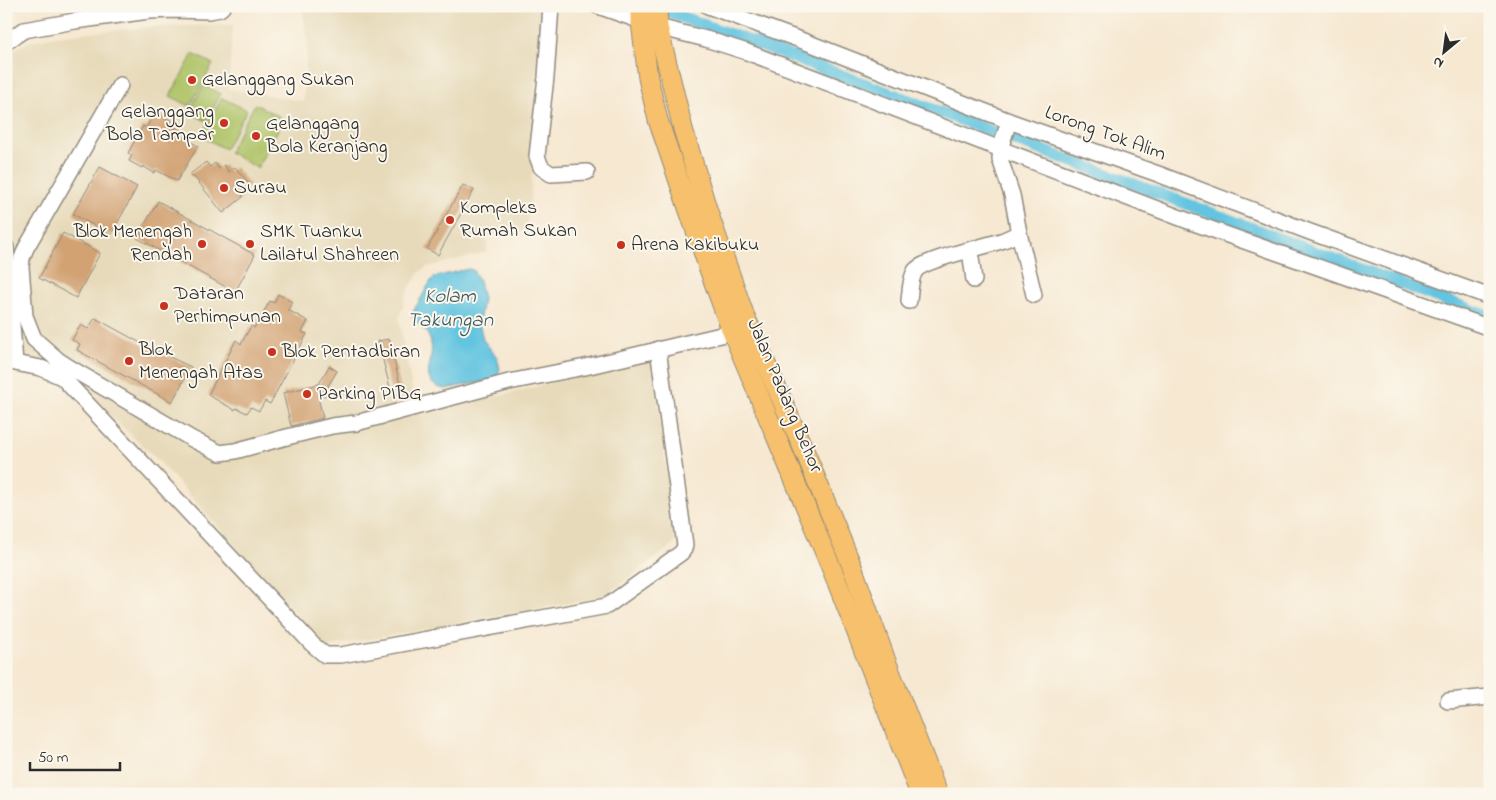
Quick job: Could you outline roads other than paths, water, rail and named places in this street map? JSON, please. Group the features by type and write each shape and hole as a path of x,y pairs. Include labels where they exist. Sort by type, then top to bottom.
{"main road":[{"name":"Jalan Padang Behor","path":"650,16 708,212 744,314 807,457 853,569 886,661 938,794"},
{"name":"Jalan Padang Behor","path":"650,16 648,78 658,120 731,329 833,572 920,794"},
{"path":"731,329 741,322 744,314"}],"street":[{"path":"6,42 24,30 75,21 149,11 209,11 220,9 223,6"},
{"path":"551,6 546,77 537,156 541,167 551,174 587,172"},
{"path":"598,6 650,16 706,39 747,52 1191,222 1490,328"},
{"name":"Lorong Tok Alim","path":"708,6 823,49 1008,124 1158,174 1490,298"},
{"path":"120,85 26,248 22,258 25,316 34,339 58,360 220,453 235,451 332,426 356,423 509,382 584,367 722,335 731,329"},
{"path":"1008,124 1000,148 1000,159 1012,195 1034,295"},
{"path":"909,301 913,275 916,269 922,265 1003,240 1019,233"},
{"path":"6,247 15,363 41,368 62,377 312,644 325,655 341,655 607,606 680,553 685,545 658,349"},
{"path":"970,250 974,280"},
{"path":"1448,701 1490,697"}],"water":[{"name":"Kolam Takungan","path":"468,269 473,270 479,282 483,299 479,322 483,340 497,357 500,369 497,376 491,380 445,389 436,386 429,377 431,343 426,332 413,318 414,310 435,277"}],"waterway":[{"path":"651,6 1490,317"}],"place":[{"name":"Gelanggang Sukan","path":"192,80"},
{"name":"Gelanggang Bola Tampar","path":"224,123"},
{"name":"Gelanggang Bola Keranjang","path":"256,136"},
{"name":"Surau","path":"224,188"},
{"name":"Kompleks Rumah Sukan","path":"450,220"},
{"name":"Blok Menengah Rendah","path":"202,244"},
{"name":"SMK Tuanku Lailatul Shahreen","path":"250,244"},
{"name":"Arena Kakibuku","path":"621,245"},
{"name":"Dataran Perhimpunan","path":"164,306"},
{"name":"Blok Pentadbiran","path":"272,352"},
{"name":"Blok Menengah Atas","path":"129,361"},
{"name":"Parking PIBG","path":"307,394"}]}
